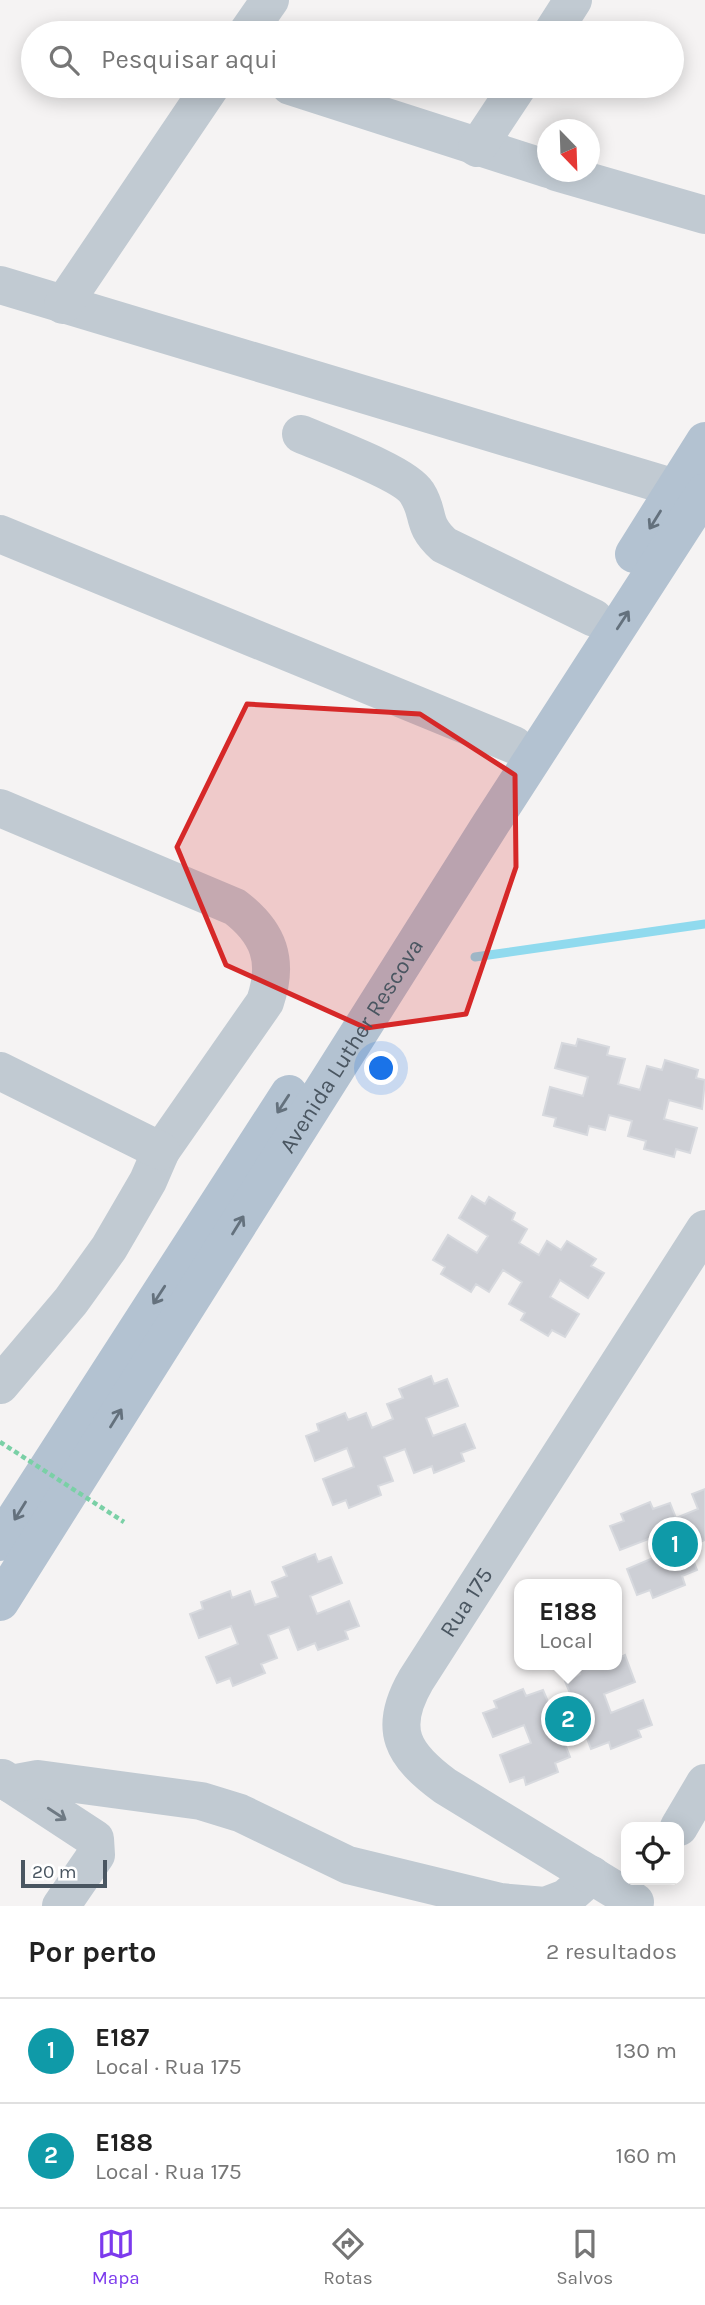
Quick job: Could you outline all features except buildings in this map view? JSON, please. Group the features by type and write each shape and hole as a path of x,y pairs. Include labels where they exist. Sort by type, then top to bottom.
{"main road":[{"name":"Avenida Luther Rescova","path":"0,1602 490,825 690,490 705,442"},
{"name":"Avenida Luther Rescova","path":"0,1542 594,618 690,490"}],"street":[{"path":"255,21 270,0"},
{"path":"560,21 573,0"},
{"path":"63,305 203,98"},
{"path":"326,98 537,166"},
{"path":"477,148 510,98"},
{"path":"591,182 705,215"},
{"path":"0,285 690,490"},
{"path":"302,434 403,479 417,493 429,531 444,545 594,618"},
{"path":"0,534 514,745"},
{"path":"0,808 235,907 255,922 268,947 273,978 265,1002 161,1151 148,1181 109,1248 71,1301 0,1385"},
{"path":"0,1071 161,1151"},
{"name":"Rua 175","path":"638,1896 592,1875 445,1786 418,1766 402,1734 402,1714 416,1680 705,1229"},
{"path":"5,1780 38,1779 201,1801 240,1813 348,1865 500,1902 545,1906 566,1898 592,1875"},
{"path":"5,1780 95,1839 96,1855 61,1906"},
{"path":"682,1822 705,1783"}],"path":[{"path":"0,1442 124,1522"}],"highlighted area":[{"path":"247,704 420,714 515,775 516,867 466,1014 366,1028 226,965 177,847"}],"waterway":[{"path":"475,957 705,924"}],"place":[{"name":"E187","path":"675,1544"},
{"name":"E188","path":"568,1719"}]}
